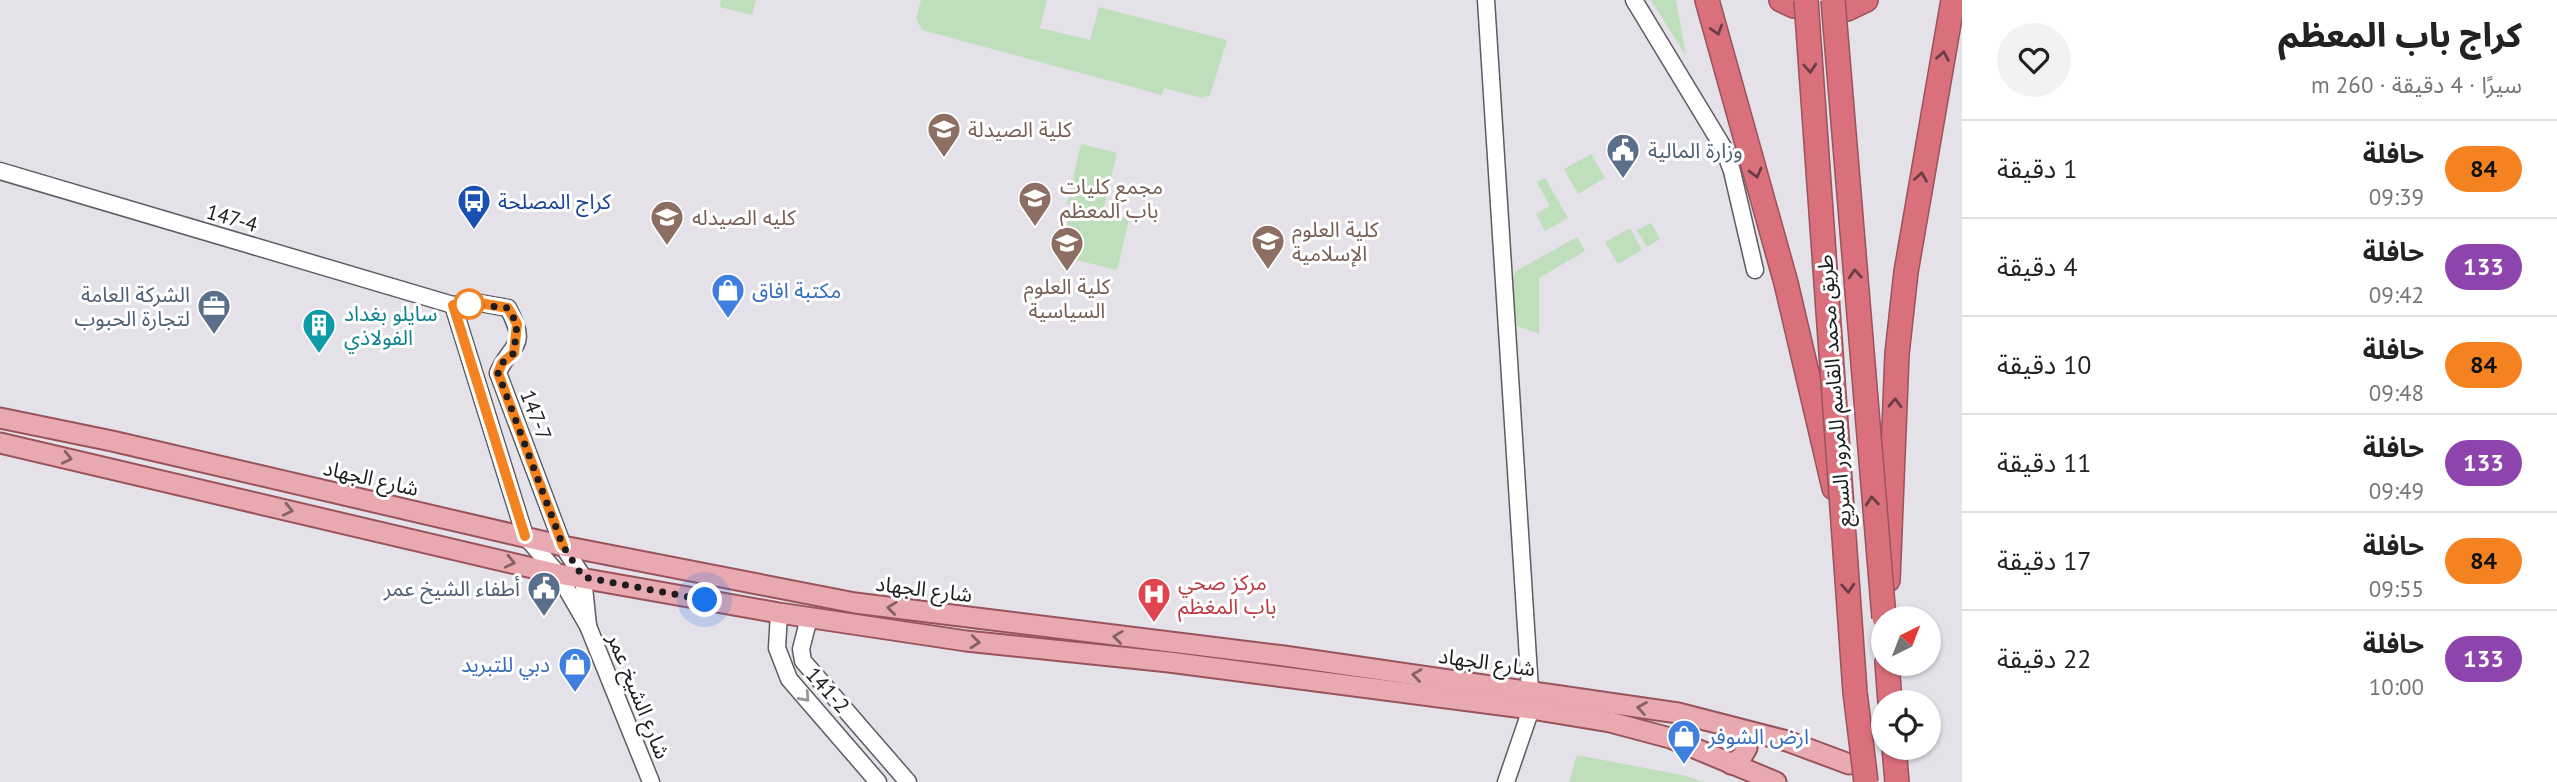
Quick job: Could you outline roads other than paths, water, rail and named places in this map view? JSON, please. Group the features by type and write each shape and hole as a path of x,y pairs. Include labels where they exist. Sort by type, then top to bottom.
{"highway":[{"path":"1707,0 1726,60 1789,295 1845,541"},
{"path":"1886,606 1897,354 1906,272 1952,0"},
{"name":"طريق محمد القاسم للمرور السريع","path":"1794,2 1866,782"},
{"name":"طريق محمد القاسم للمرور السريع","path":"1849,3 1884,606"},
{"path":"1895,760 1897,782"}],"main road":[{"name":"شارع الجهاد","path":"0,418 112,441 563,546 855,603 1168,653 1530,700 1678,713 1787,741 1849,764"},
{"name":"شارع الجهاد","path":"0,443 558,574 809,618 966,641 1168,653"},
{"name":"شارع الجهاد","path":"1530,700 1670,738 1776,782"},
{"path":"1731,764 1741,758 1747,748 1739,730"}],"street":[{"path":"1486,0 1530,700 1506,782"},
{"path":"1634,0 1723,147 1732,171 1755,270"},
{"name":"147-4","path":"0,171 453,305"},
{"name":"147-7","path":"453,305 480,303 508,308 517,324 514,353 502,363 498,373 563,546"},
{"path":"453,305 525,536"},
{"name":"شارع الشيخ عمر","path":"525,536 558,574 565,591 587,626 651,782"},
{"name":"شارع الشيخ عمر","path":"563,546 583,577 587,626"},
{"name":"141-2","path":"779,613 777,648 789,679 878,782"},
{"name":"141-2","path":"809,618 801,649 803,662 908,782"}],"place":[{"name":"كلية الصيدلة","path":"944,159"},
{"name":"وزارة المالية","path":"1623,180"},
{"name":"مجمع كليات باب المعظم","path":"1035,228"},
{"name":"كراج المصلحة","path":"474,231"},
{"name":"كليه الصيدله","path":"667,247"},
{"name":"كلية العلوم الإسلامية","path":"1268,271"},
{"name":"كلية العلوم السياسية","path":"1067,273"},
{"name":"مكتبة افاق","path":"728,320"},
{"name":"الشركة العامة لتجارة الحبوب","path":"214,336"},
{"name":"سايلو بغداد الفولاذي","path":"319,355"},
{"name":"أطفاء الشيخ عمر","path":"544,618"},
{"name":"مركز صحي باب المغظم","path":"1154,624"},
{"name":"دبي للتبريد","path":"575,694"},
{"name":"ارض الشوفر","path":"1684,766"}]}
